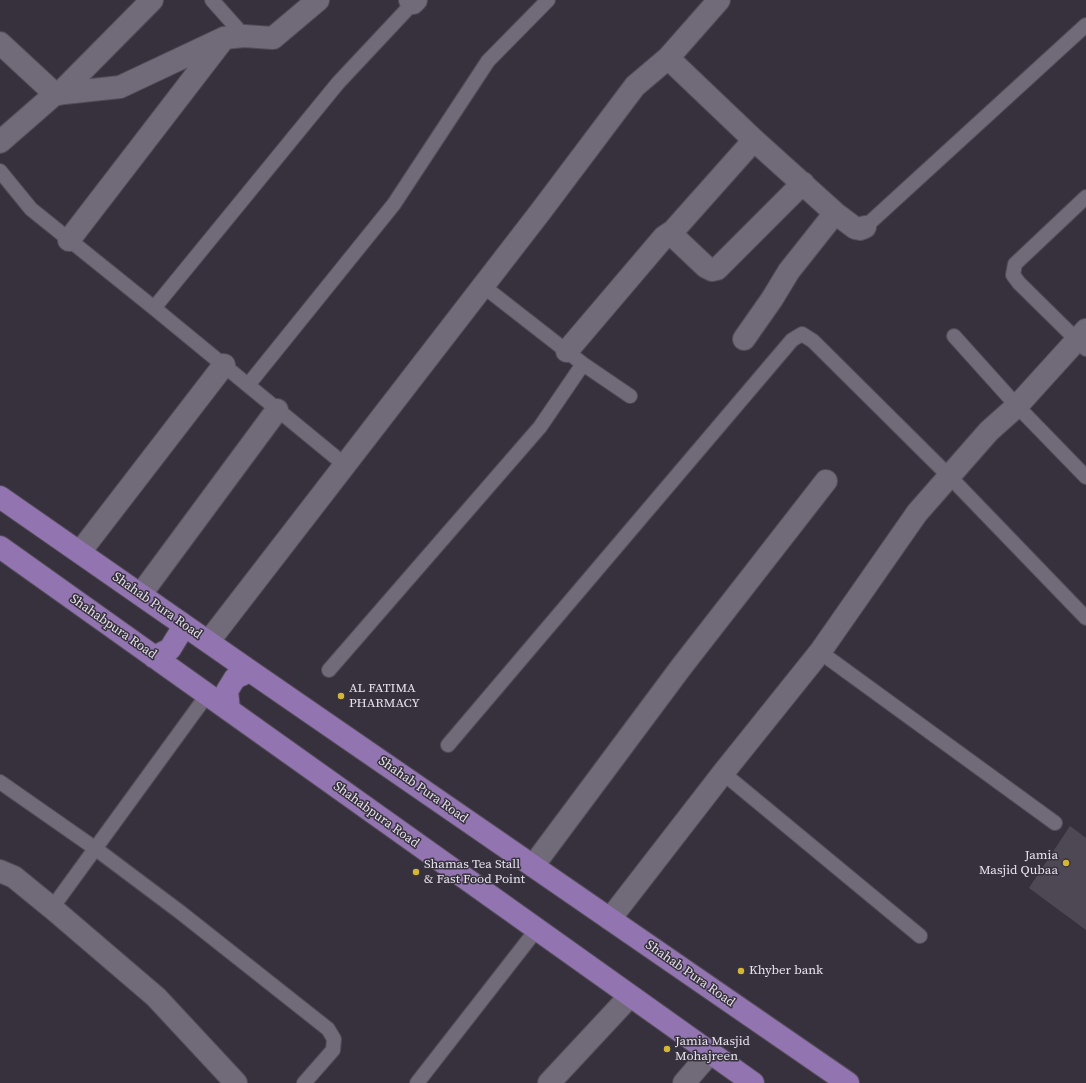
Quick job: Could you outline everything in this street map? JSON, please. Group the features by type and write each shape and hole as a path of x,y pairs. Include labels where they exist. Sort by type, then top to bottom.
{"main road":[{"name":"Shahab Pura Road","path":"0,496 250,671 848,1083"},
{"name":"Shahabpura Road","path":"0,547 753,1083"},
{"path":"154,657 170,649 181,631 180,622"},
{"path":"229,710 227,691 235,678 250,671"}],"street":[{"path":"0,142 57,94 152,0"},
{"path":"0,43 57,94 120,86 234,37 272,38 318,0"},
{"path":"209,641 483,286 635,86 668,58 719,0"},
{"path":"69,240 234,37"},
{"path":"668,58 754,140 835,213 855,228 860,229 865,227"},
{"path":"575,357 664,237 670,233 754,140"},
{"path":"670,233 706,267 712,270 717,268 803,183"},
{"path":"744,338 772,299 789,271 835,213"},
{"path":"610,919 820,652 917,514 989,431 1017,406 1083,339"},
{"path":"80,552 224,365"},
{"path":"141,594 277,410"},
{"path":"533,866 682,666 826,481"},
{"path":"0,871 14,877 156,997 236,1083"},
{"path":"549,1083 630,996"},
{"path":"684,1083 710,1052"}],"lane":[{"path":"212,0 234,37"},
{"path":"248,385 394,204 488,61 548,0"},
{"path":"154,308 338,83 413,1"},
{"path":"865,227 1086,25"},
{"path":"0,171 31,209 345,465"},
{"path":"1083,339 1013,275 1015,264 1086,197"},
{"path":"483,286 575,357 630,396"},
{"path":"448,745 792,340 802,334 814,341 950,476 1086,618"},
{"path":"954,336 1017,406 1086,477"},
{"path":"329,670 540,427 575,357"},
{"path":"820,652 1055,823"},
{"path":"52,908 208,695"},
{"path":"723,774 920,936"},
{"path":"0,782 96,849 180,912 328,1029 334,1039 333,1050 304,1083"},
{"path":"417,1083 537,930"}],"building":[{"name":"Jamia Masjid Qubaa","path":"1070,826 1086,838 1086,930 1029,888"}],"place":[{"name":"AL FATIMA PHARMACY","path":"341,696"},
{"name":"Jamia Masjid Qubaa","path":"1066,863"},
{"name":"Shamas Tea Stall & Fast Food Point","path":"416,872"},
{"name":"Khyber bank","path":"741,971"},
{"name":"Jamia Masjid Mohajreen","path":"667,1049"}]}
